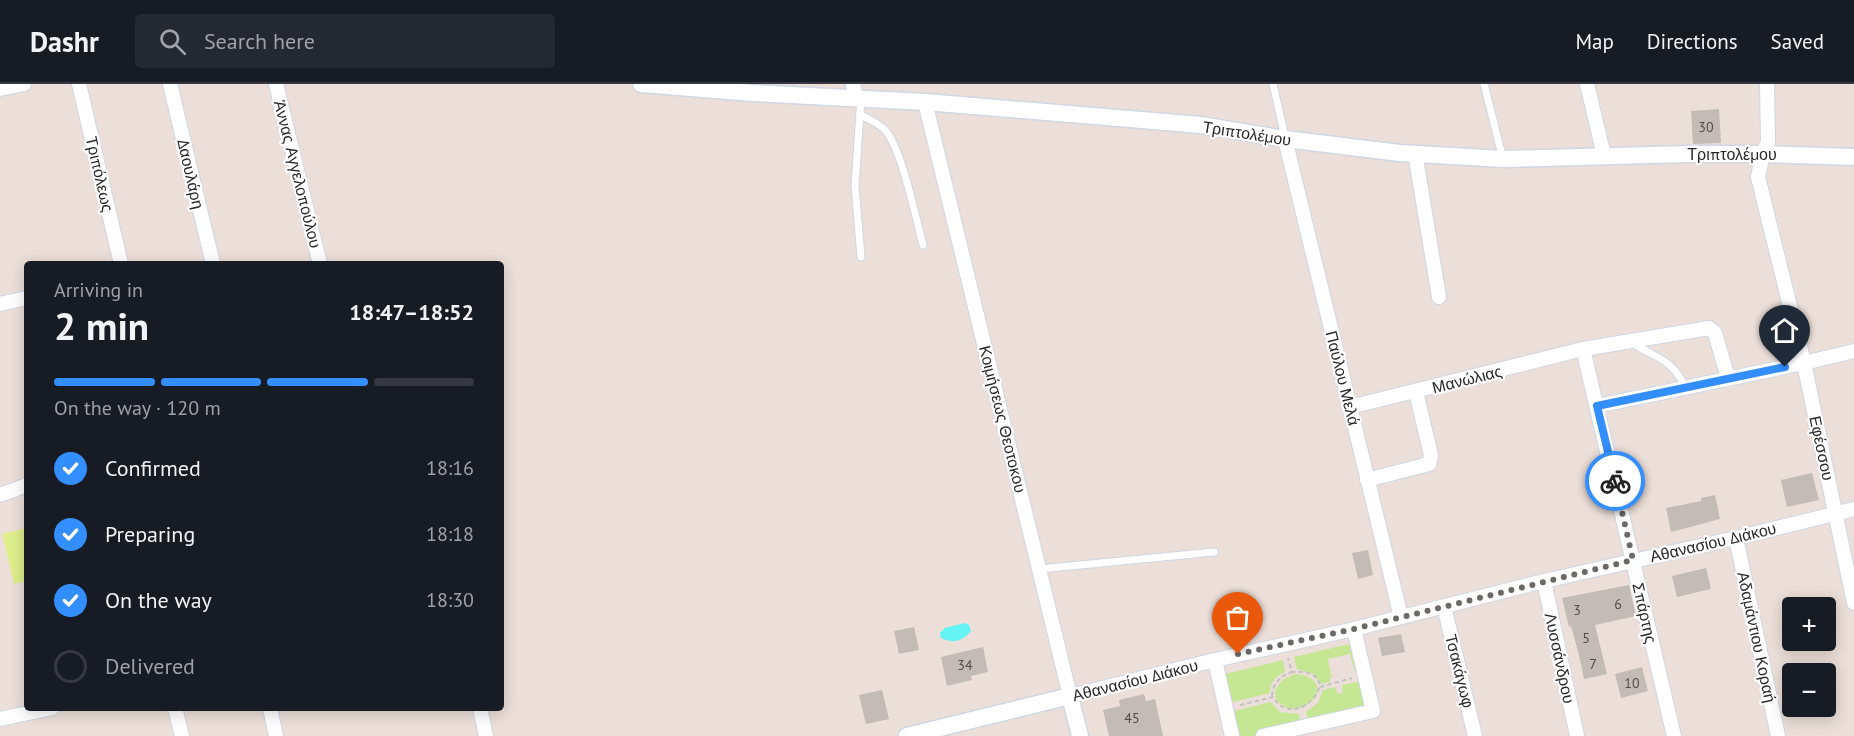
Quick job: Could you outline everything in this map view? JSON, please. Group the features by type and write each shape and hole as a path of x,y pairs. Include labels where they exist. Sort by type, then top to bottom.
{"street":[{"path":"0,88 24,84"},
{"name":"Τριπόλεως","path":"80,84 120,261"},
{"name":"Δαουλάρη","path":"170,84 212,261"},
{"name":"Άννας Αγγελοπούλου","path":"276,84 319,261"},
{"name":"Τριπτολέμου","path":"649,84 753,88 857,99 925,102 1201,125 1285,139 1415,153 1503,159 1763,154 1854,157"},
{"path":"1587,84 1604,156"},
{"name":"Εφέσσου","path":"1767,84 1768,142 1758,177 1804,363 1854,603"},
{"name":"Κοιμήσεως Θεοτοκου","path":"925,102 1080,736"},
{"name":"Παύλου Μελά","path":"1285,139 1401,617"},
{"path":"1415,153 1439,297"},
{"path":"0,304 24,299"},
{"name":"Μανώλιας","path":"1350,407 1583,349 1709,328 1715,333 1728,378"},
{"name":"Σπάρτης","path":"1583,349 1674,736"},
{"path":"1597,406 1854,351"},
{"path":"1367,480 1429,464 1431,455 1416,392"},
{"path":"0,495 24,486"},
{"name":"Αθανασίου Διάκου","path":"907,736 1544,581 1854,509"},
{"name":"Αδαμάντιου Κοραή","path":"1736,538 1778,736"},
{"name":"Λυσσάνδρου","path":"1544,581 1577,736"},
{"name":"Τσακάγωφ","path":"1444,606 1476,736"},
{"path":"1263,736 1373,711 1354,629"},
{"path":"1215,660 1232,736"},
{"path":"0,719 38,711"},
{"path":"177,711 182,736"},
{"path":"271,711 276,736"},
{"path":"481,711 486,736"}],"lane":[{"path":"1273,84 1285,139"},
{"path":"1484,84 1503,159"},
{"path":"857,99 890,137 898,154 923,245"},
{"path":"857,99 855,186 861,257"},
{"path":"1631,341 1670,364 1677,371 1685,387"},
{"path":"1040,569 1214,552"}],"path":[{"path":"1285,644 1292,672"},
{"path":"1272,696 1276,683 1282,676 1292,672 1303,672 1310,675 1320,687"},
{"path":"1320,687 1365,675"},
{"path":"1272,696 1282,708 1299,711 1314,702 1320,687"},
{"path":"1226,708 1272,696"}],"green space":[{"path":"24,528 24,582 14,584 2,534"},
{"path":"1354,643 1361,670 1355,672 1350,654 1328,659 1332,678 1330,682 1321,684 1314,674 1297,669 1294,657"},
{"path":"1283,660 1285,672 1274,680 1270,693 1232,702 1225,674"},
{"path":"1295,674 1313,680 1317,686 1317,693 1308,704 1289,709 1276,701 1275,690 1282,680"},
{"path":"1363,681 1370,708 1309,723 1306,712 1318,703 1323,690 1335,687 1338,694 1343,693 1342,685"},
{"path":"1271,702 1280,712 1299,714 1301,725 1253,736 1240,736 1234,711"}],"water":[{"path":"965,623 969,625 971,631 965,637 958,641 941,638 940,633 945,628"}],"building":[{"path":"1719,109 1721,143 1693,144 1691,111"},
{"path":"1812,473 1819,500 1787,507 1781,480"},
{"path":"1715,495 1720,519 1671,532 1666,508 1701,501 1701,498"},
{"path":"1368,550 1373,575 1358,579 1352,553"},
{"path":"1706,568 1711,589 1677,597 1672,576"},
{"path":"1629,585 1636,616 1595,625 1607,674 1584,679 1562,598"},
{"path":"914,627 919,650 899,654 894,631"},
{"path":"1401,634 1405,652 1382,656 1378,638"},
{"path":"983,647 988,672 971,676 972,680 947,686 941,657"},
{"path":"1642,667 1648,691 1621,698 1615,674"},
{"path":"882,690 889,719 866,724 859,695"},
{"path":"1144,694 1146,701 1155,699 1163,736 1109,736 1103,710 1120,706 1119,700"}],"way so far":[{"path":"1238,654 1354,629 1633,560 1615,481"}],"route":[{"path":"1615,481 1597,406 1785,367"}]}
